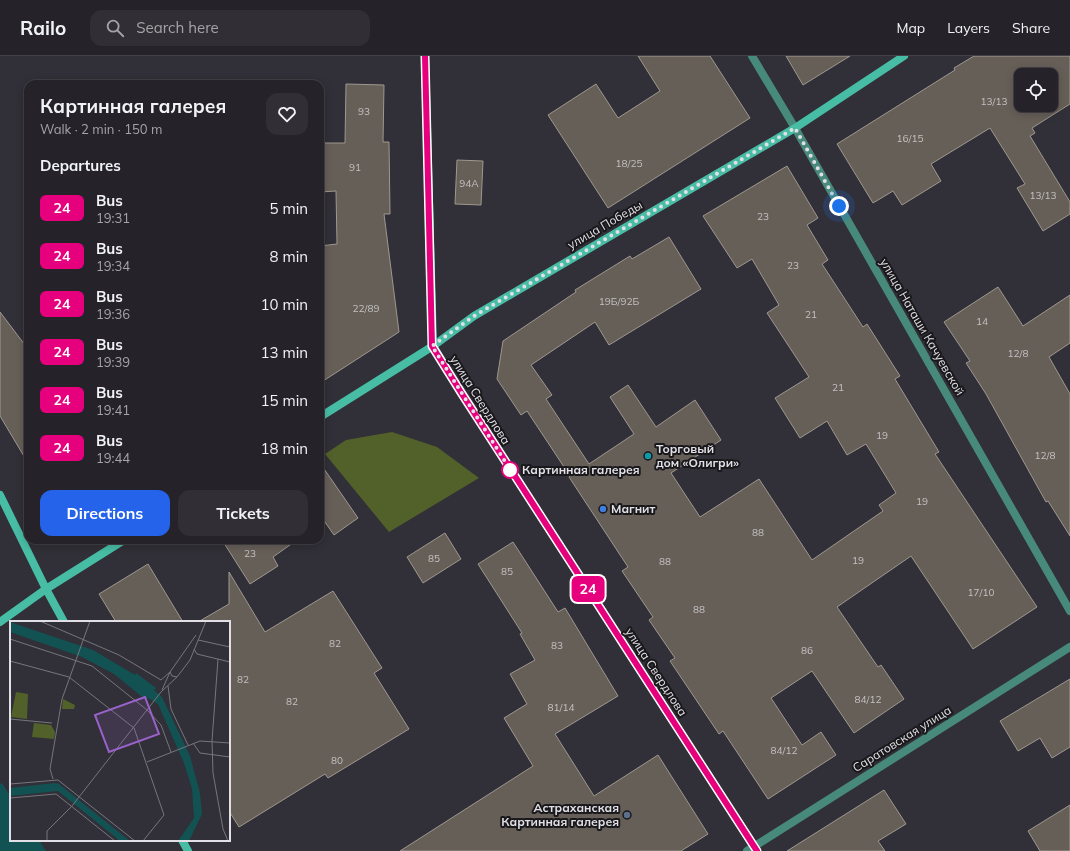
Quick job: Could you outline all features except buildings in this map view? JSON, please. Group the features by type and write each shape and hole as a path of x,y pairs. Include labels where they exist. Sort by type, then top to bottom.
{"main road":[{"path":"425,56 432,346"},
{"name":"улица Победы","path":"324,414 432,346 474,316 795,128 904,56"},
{"name":"улица Свердлова","path":"432,346 753,849"},
{"path":"0,495 63,621"},
{"path":"0,622 46,589 118,544"},
{"path":"183,841 188,851"}],"street":[{"name":"улица Наташи Качуевской","path":"752,56 795,128 1070,611"},
{"name":"Саратовская улица","path":"753,849 1070,647"}],"green space":[{"path":"392,432 437,447 479,478 389,532 325,454 346,440"}],"shaded area":[{"path":"2,783 10,795 10,841 40,841 46,851 0,851 0,784"}],"bus line":[{"name":"24","path":"425,56 432,346 757,851"}],"place":[{"name":"Торговый дом «Олигри»","path":"648,456"},
{"name":"Картинная галерея","path":"510,470"},
{"name":"Магнит","path":"603,509"},
{"name":"Астраханская Картинная галерея","path":"627,815"}],"route":[{"path":"510,470 513,474 432,346 474,316 795,128 839,206"}]}
